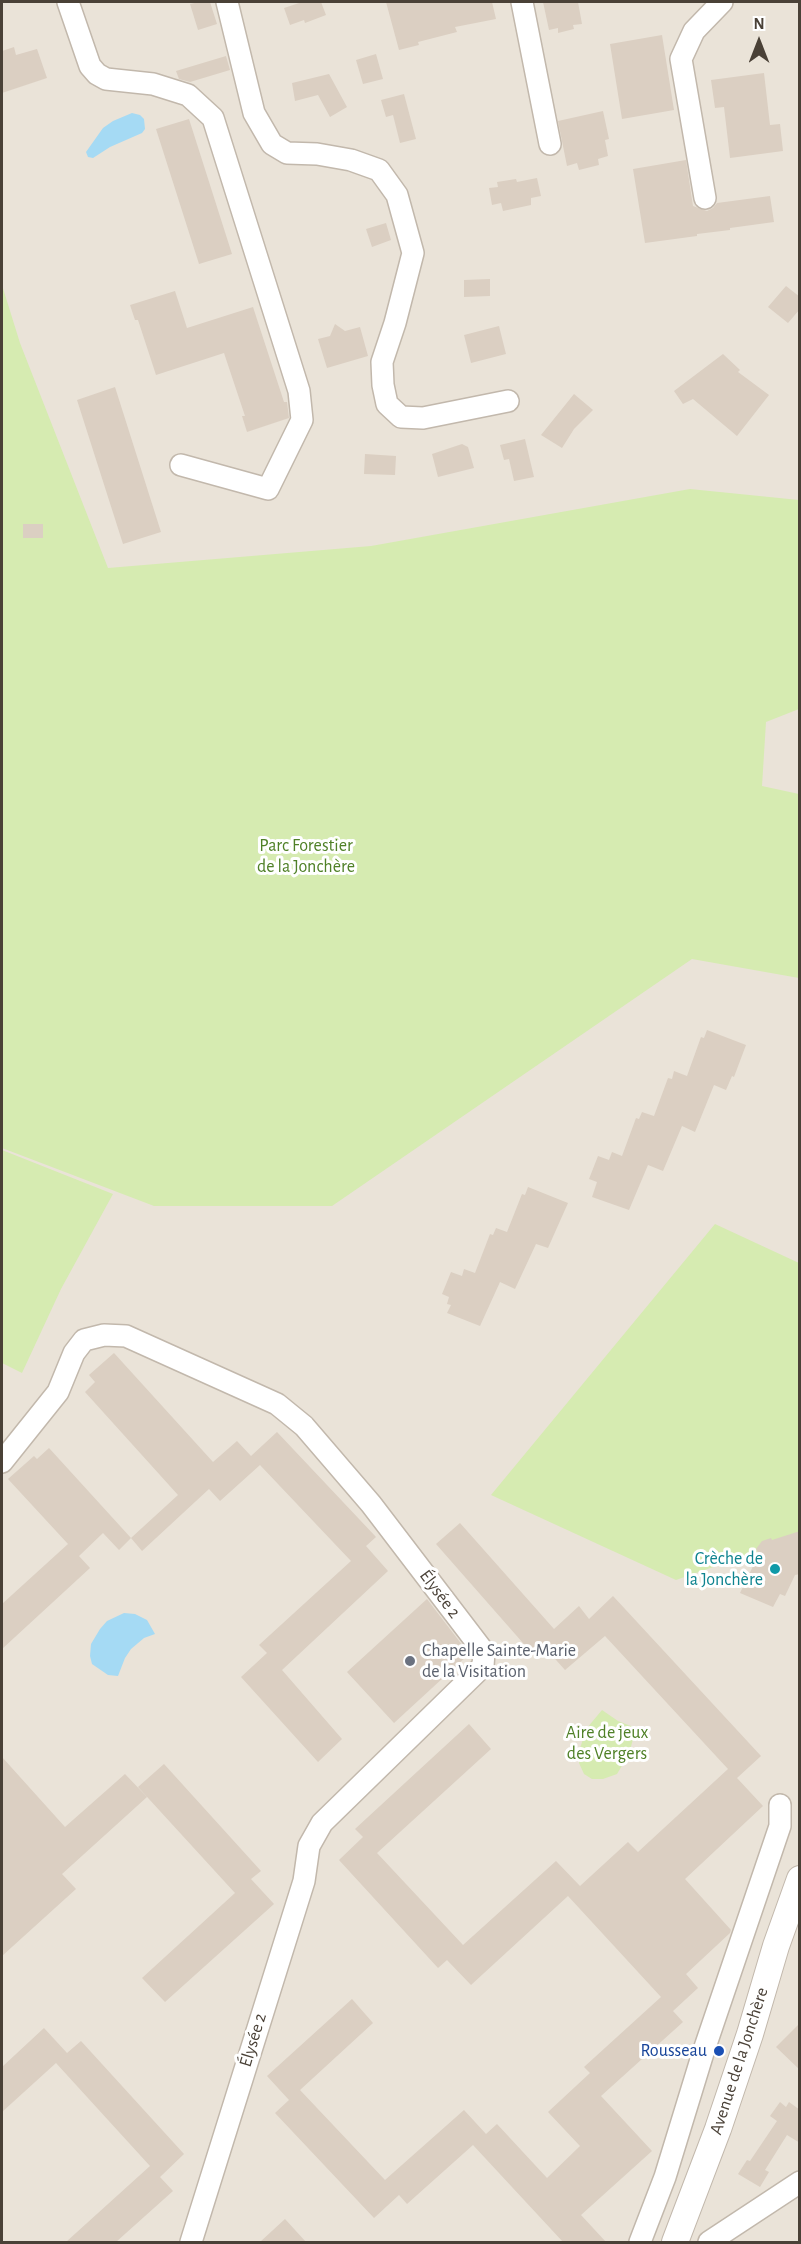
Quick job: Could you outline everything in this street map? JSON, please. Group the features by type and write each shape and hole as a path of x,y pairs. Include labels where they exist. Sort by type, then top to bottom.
{"street":[{"path":"68,2 90,66 97,74 106,79 153,84 188,94 213,118 299,391 302,420 268,489 181,465"},
{"path":"226,2 254,114 272,144 286,153 317,154 351,160 379,170 397,195 413,254 382,362 387,405 400,417 423,418 508,401"},
{"path":"522,2 550,144"},
{"path":"705,198 681,59 694,31 722,2"},
{"name":"Élysée 2","path":"2,1462 58,1392 74,1353 84,1340 104,1335 126,1336 277,1404 304,1426 371,1504 484,1652 483,1666 322,1823 309,1846 304,1881 191,2242"},
{"path":"640,2242 665,2177 703,2052 780,1826 780,1805"},
{"name":"Avenue de la Jonchère","path":"675,2242 793,1919 800,1879"},
{"path":"709,2242 800,2182"}],"shaded area":[{"path":"2,2 799,2 799,2242 2,2242"}],"green space":[{"name":"Parc Forestier de la Jonchère","path":"2,285 20,343 108,568 371,546 690,489 799,500 799,709 766,722 762,786 799,794 799,978 692,959 332,1206 154,1206 2,1148"},
{"path":"2,1150 113,1194 61,1289 22,1373 2,1363"},
{"path":"715,1224 799,1263 799,1537 676,1580 491,1495"},
{"name":"Aire de jeux des Vergers","path":"602,1710 618,1721 636,1728 629,1754 617,1774 603,1779 592,1779 584,1774 579,1763 580,1748 587,1728"}],"water":[{"path":"132,113 144,119 145,129 142,133 110,147 93,158 88,157 86,152 103,128"},
{"path":"124,1613 135,1614 147,1620 155,1634 144,1638 131,1649 118,1676 108,1675 92,1664 91,1644 107,1621"}],"building":[{"path":"210,2 217,24 198,30 190,4"},
{"path":"302,2 321,2 326,15 305,23 304,20 290,25 284,8"},
{"path":"386,2 492,2 496,19 455,27 457,32 418,42 419,45 399,50"},
{"path":"543,2 578,2 582,24 573,25 574,29 558,33 558,28 549,30"},
{"path":"662,35 674,110 622,119 610,44"},
{"path":"14,47 16,55 37,49 47,78 2,93 2,51"},
{"path":"376,54 383,79 363,84 356,60"},
{"path":"226,56 230,70 190,82 179,79 176,71"},
{"path":"764,73 770,125 780,124 783,151 730,158 724,107 715,108 711,80"},
{"path":"329,74 347,107 330,117 318,95 295,101 292,83"},
{"path":"404,94 416,139 400,143 393,115 386,117 381,100"},
{"path":"603,111 609,139 605,140 608,156 598,159 599,165 579,170 577,163 567,166 558,121"},
{"path":"189,119 232,254 199,264 156,129"},
{"path":"686,160 693,206 707,211 717,203 770,196 774,222 645,243 633,169"},
{"path":"537,178 541,196 531,198 531,205 503,211 501,203 492,205 489,188 498,187 497,182 516,179 517,182"},
{"path":"386,223 391,240 372,247 366,229"},
{"path":"490,279 490,296 464,297 464,280"},
{"path":"786,286 800,297 800,309 788,323 768,307"},
{"path":"175,291 187,328 253,307 284,402 287,402 289,418 247,432 242,416 245,416 224,353 156,375 138,320 135,320 130,305"},
{"path":"335,324 345,331 360,327 368,356 327,368 318,339 330,336"},
{"path":"499,326 506,354 471,363 464,335"},
{"path":"723,354 740,370 738,372 769,395 737,436 693,399 683,404 674,391"},
{"path":"115,387 161,532 123,544 77,400"},
{"path":"574,394 593,410 574,429 562,448 541,435"},
{"path":"525,439 534,477 514,481 509,459 504,460 500,445"},
{"path":"462,444 468,447 474,468 438,477 432,454"},
{"path":"365,454 396,456 395,475 364,474"},
{"path":"23,524 43,524 43,538 23,538"},
{"path":"707,1030 746,1045 734,1077 732,1076 726,1090 714,1085 695,1132 682,1126 663,1171 648,1165 629,1210 592,1197 597,1182 589,1179 598,1156 609,1160 612,1152 622,1156 636,1118 639,1119 642,1112 654,1116 668,1078 672,1079 674,1071 687,1076 701,1037 704,1038"},
{"path":"528,1187 568,1203 548,1248 536,1244 515,1289 500,1282 480,1326 447,1313 451,1305 447,1304 449,1297 442,1294 451,1272 462,1276 464,1269 475,1273 490,1234 493,1235 496,1228 507,1232 522,1194 525,1195"},
{"path":"114,1353 213,1462 237,1441 251,1456 277,1432 376,1537 366,1546 388,1571 282,1670 342,1739 318,1762 241,1677 267,1653 259,1645 351,1561 260,1465 220,1501 209,1489 142,1551 131,1538 178,1495 85,1392 95,1382 89,1375"},
{"path":"49,1448 131,1538 119,1550 103,1533 79,1556 90,1568 2,1649 2,1604 68,1544 8,1479 34,1456 37,1459"},
{"path":"460,1523 554,1629 579,1606 589,1619 613,1596 761,1756 737,1778 763,1806 685,1879 731,1930 730,1933 686,1974 698,1988 673,2011 683,2022 601,2096 652,2151 581,2215 606,2242 563,2242 473,2145 407,2204 399,2195 374,2218 275,2113 289,2100 267,2076 352,1999 373,2023 300,2090 385,2180 464,2110 486,2134 497,2124 547,2178 580,2146 548,2112 590,2073 584,2067 661,1997 568,1896 471,1985 447,1960 438,1968 339,1860 363,1837 355,1829 469,1724 491,1749 377,1853 463,1945 556,1861 580,1886 628,1842 638,1852 728,1769 605,1636 565,1670 540,1642 530,1651 436,1544"},
{"name":"Crèche de la Jonchère","path":"800,1531 800,1574 795,1575 785,1596 780,1594 773,1607 740,1593 759,1554 756,1549 762,1541"},
{"name":"Chapelle Sainte-Marie de la Visitation","path":"427,1599 469,1654 394,1723 347,1672"},
{"path":"2,1757 65,1827 125,1774 147,1797 62,1874 76,1889 2,1956"},
{"path":"164,1764 261,1871 251,1879 274,1904 165,2002 142,1978 235,1893 138,1787"},
{"path":"800,2023 800,2070 776,2047"},
{"path":"44,2028 67,2053 81,2041 184,2154 160,2177 173,2191 116,2242 66,2242 150,2166 56,2063 2,2112 2,2067"},
{"path":"780,2102 786,2107 789,2102 800,2110 800,2143 787,2135 765,2170 769,2172 760,2187 738,2174 747,2160 750,2161 777,2121 770,2116"},
{"path":"285,2219 306,2242 260,2242"}],"place":[{"name":"Crèche de la Jonchère","path":"775,1569"},
{"name":"Chapelle Sainte-Marie de la Visitation","path":"410,1661"},
{"name":"Rousseau","path":"719,2051"}]}
